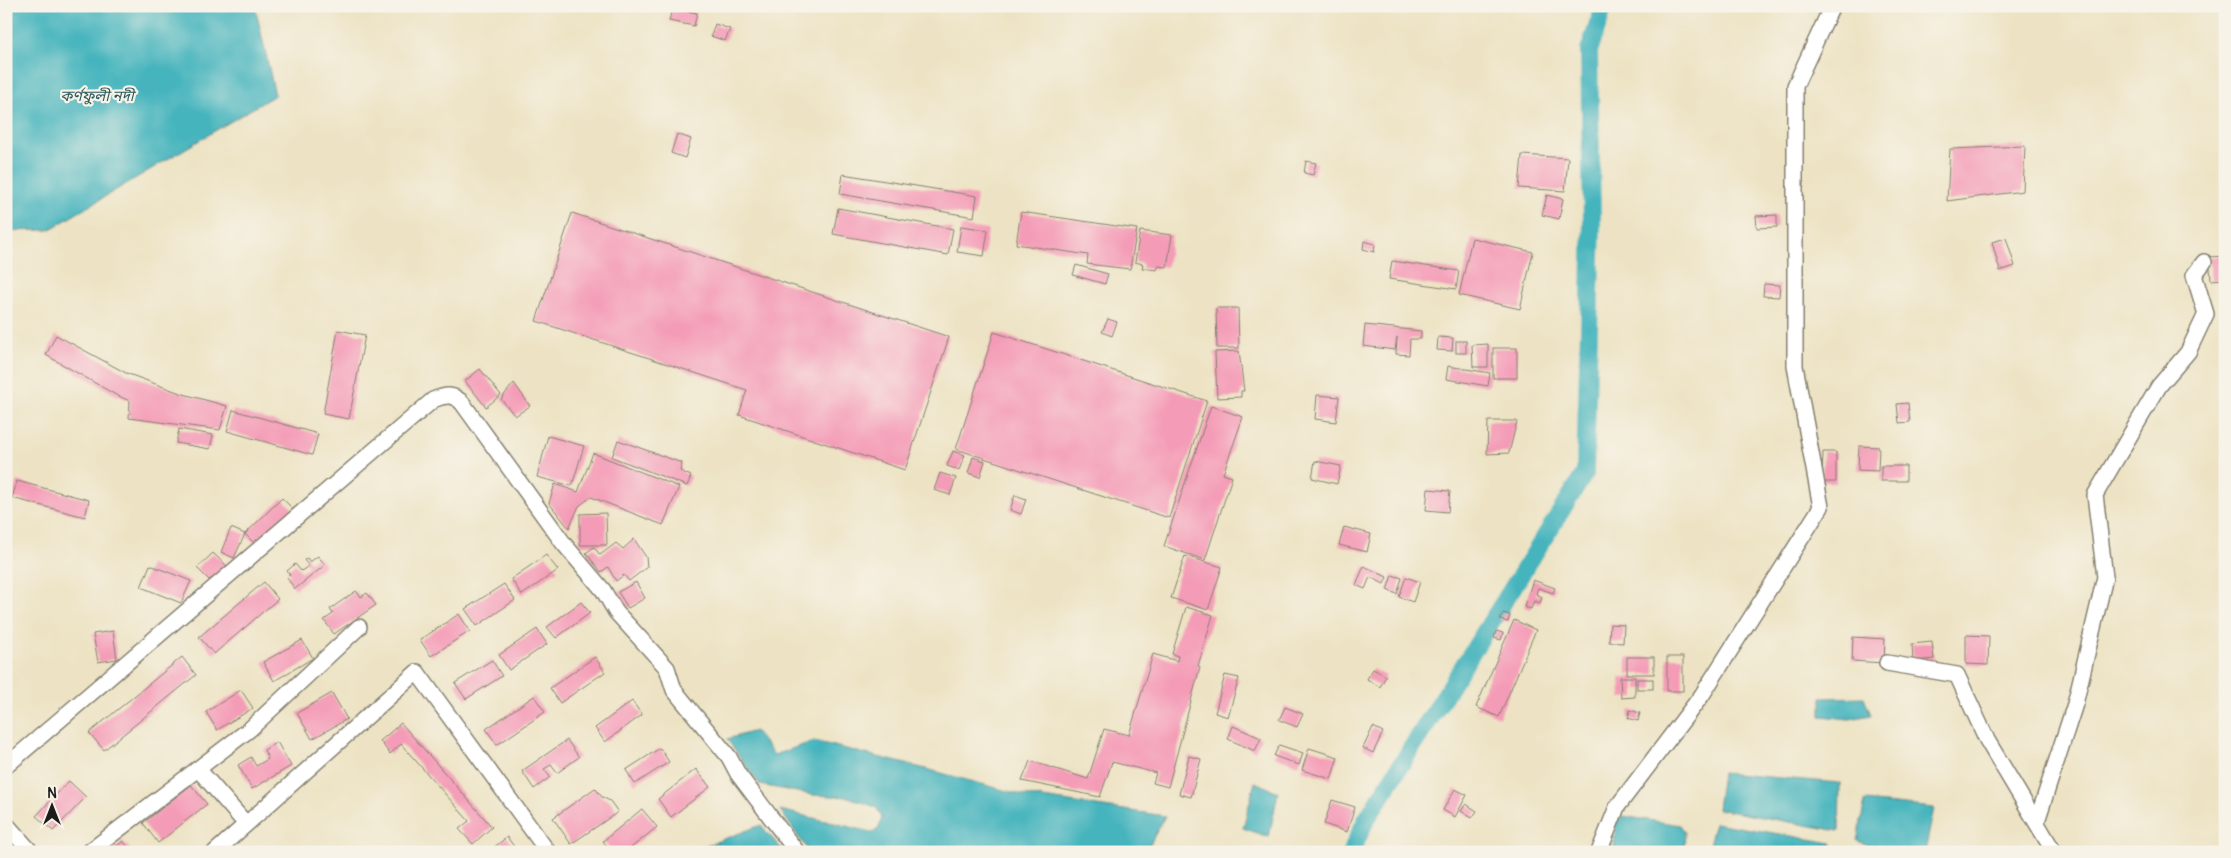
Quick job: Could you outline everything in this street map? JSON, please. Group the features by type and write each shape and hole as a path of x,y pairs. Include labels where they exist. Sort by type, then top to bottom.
{"street":[{"path":"1599,852 1617,807 1702,695 1821,507 1795,366 1795,86 1832,6"},
{"path":"2037,821 2074,704 2105,577 2095,495 2159,386 2188,352 2206,314 2194,275 2204,262"},
{"path":"6,766 433,400 445,395 457,398 564,544 603,590 616,612 667,668 674,690 729,757 738,774 797,852"},
{"path":"89,852 250,729 359,627"},
{"path":"1886,663 1957,675 1987,740 2054,852"},
{"path":"215,852 417,672 548,852"},
{"path":"198,769 246,824"},
{"path":"6,824 31,852"}],"water":[{"name":"কর্ণফুলী নদী","path":"6,6 255,6 275,95 49,230 6,231"},
{"path":"1864,697 1871,715 1849,719 1821,716 1821,698"},
{"path":"755,731 774,755 814,741 1022,795 1165,816 1150,844 1142,852 853,852 851,849 846,852 809,852 780,810 871,832 878,830 882,817 876,807 848,797 813,795 760,785 727,739"},
{"path":"1722,773 1840,783 1839,831 1717,809"},
{"path":"1255,782 1278,792 1269,837 1243,828"},
{"path":"1865,801 1934,808 1925,852 1889,852 1857,841"},
{"path":"1622,816 1680,825 1685,832 1684,852 1614,852 1615,821"},
{"path":"1715,823 1832,843 1831,852 1707,852"},
{"path":"761,825 784,852 708,852 705,846"}],"building":[{"path":"672,8 697,13 694,26 669,21"},
{"path":"715,24 730,29 725,41 711,36"},
{"path":"677,134 691,139 685,158 671,153"},
{"path":"2025,146 2023,191 1947,201 1950,149"},
{"path":"1522,155 1568,158 1565,191 1519,188"},
{"path":"1306,161 1316,163 1313,175 1304,173"},
{"path":"843,174 977,196 974,217 840,194"},
{"path":"1547,195 1563,199 1559,219 1542,215"},
{"path":"838,208 953,229 948,255 833,234"},
{"path":"1021,212 1137,229 1130,269 1087,264 1088,255 1016,244"},
{"path":"572,213 949,337 905,470 739,415 747,390 536,321"},
{"path":"1777,215 1777,227 1757,228 1756,216"},
{"path":"961,226 988,230 984,256 957,252"},
{"path":"1140,231 1172,235 1167,267 1158,266 1157,270 1142,268 1143,264 1135,262"},
{"path":"1472,238 1533,252 1520,309 1459,295"},
{"path":"2006,238 2015,266 2000,271 1992,242"},
{"path":"1364,241 1375,244 1374,252 1363,249"},
{"path":"2225,256 2225,279 2211,280 2209,257"},
{"path":"1392,261 1459,271 1456,289 1389,279"},
{"path":"1076,265 1108,274 1105,284 1073,275"},
{"path":"1764,284 1780,285 1779,297 1763,296"},
{"path":"1216,308 1238,308 1239,348 1217,348"},
{"path":"1108,319 1117,322 1112,336 1102,332"},
{"path":"1365,325 1421,331 1421,339 1410,339 1409,355 1396,354 1397,337 1395,350 1363,346"},
{"path":"338,330 365,335 349,419 323,414"},
{"path":"994,332 1207,401 1169,518 956,449"},
{"path":"56,335 126,373 180,393 227,406 220,430 129,418 130,401 46,355"},
{"path":"1438,337 1453,338 1452,351 1437,350"},
{"path":"1456,341 1466,341 1466,353 1456,353"},
{"path":"1488,344 1488,367 1473,367 1472,345"},
{"path":"1493,348 1517,348 1517,378 1493,378"},
{"path":"1239,351 1244,391 1241,391 1241,397 1217,398 1215,352"},
{"path":"1448,366 1490,373 1488,386 1446,379"},
{"path":"480,369 501,395 486,407 465,381"},
{"path":"514,383 530,406 515,416 501,399"},
{"path":"1317,395 1339,397 1336,422 1315,419"},
{"path":"1908,403 1910,422 1899,423 1897,404"},
{"path":"1211,406 1243,417 1223,474 1232,477 1205,560 1164,546"},
{"path":"233,410 318,434 312,455 227,431"},
{"path":"1488,421 1517,421 1509,453 1487,454"},
{"path":"179,429 213,435 210,449 176,443"},
{"path":"548,436 584,446 572,486 537,477"},
{"path":"618,440 682,463 680,471 691,476 687,486 612,457"},
{"path":"1859,446 1879,447 1878,471 1858,470"},
{"path":"953,451 965,455 959,470 947,466"},
{"path":"1823,452 1836,452 1836,482 1822,482"},
{"path":"593,453 679,487 663,525 591,497 579,506 569,528 549,503 555,484 578,492"},
{"path":"973,457 985,461 980,477 968,473"},
{"path":"1315,461 1341,466 1337,484 1312,478"},
{"path":"1881,466 1906,466 1906,481 1881,481"},
{"path":"940,473 956,478 950,495 934,490"},
{"path":"17,481 89,500 85,517 12,498"},
{"path":"1428,489 1450,491 1448,512 1426,510"},
{"path":"1015,495 1026,499 1021,514 1010,510"},
{"path":"282,498 293,509 256,545 245,534"},
{"path":"606,513 607,545 580,545 580,514"},
{"path":"1344,527 1371,534 1367,552 1339,545"},
{"path":"231,528 245,534 234,558 221,552"},
{"path":"634,539 646,557 647,567 629,581 624,575 616,581 608,567 601,572 586,553 594,547 600,555 616,543 623,549"},
{"path":"213,553 229,568 209,580 197,568"},
{"path":"546,555 558,570 522,595 511,579"},
{"path":"318,556 325,565 295,589 287,578 290,575 287,571 295,564 301,571 309,566 304,560 307,558 310,562"},
{"path":"1185,556 1222,567 1208,610 1171,598"},
{"path":"150,565 191,581 181,603 141,587"},
{"path":"1364,566 1387,577 1384,584 1370,577 1365,589 1356,585"},
{"path":"1392,575 1402,578 1397,594 1387,590"},
{"path":"1406,577 1420,582 1413,602 1399,597"},
{"path":"1533,580 1555,588 1553,593 1538,588 1536,594 1542,597 1540,603 1534,601 1531,609 1524,607"},
{"path":"264,582 278,599 214,654 199,637"},
{"path":"636,582 645,598 628,608 618,592"},
{"path":"504,584 515,600 477,626 465,609"},
{"path":"356,591 361,597 367,593 376,605 334,634 324,620 333,614 330,609"},
{"path":"581,602 590,613 556,638 547,627"},
{"path":"1186,607 1213,615 1198,666 1200,667 1168,787 1153,783 1156,773 1112,762 1100,797 1022,781 1030,761 1088,779 1104,729 1129,735 1153,654 1177,661 1178,656 1172,654"},
{"path":"1503,613 1510,615 1508,622 1500,620"},
{"path":"459,614 470,631 431,656 420,640"},
{"path":"1514,620 1536,630 1499,717 1476,707"},
{"path":"1610,624 1624,625 1623,643 1609,642"},
{"path":"537,629 547,644 509,670 499,655"},
{"path":"113,631 117,659 98,662 93,634"},
{"path":"1496,631 1503,633 1501,640 1494,638"},
{"path":"1966,635 1989,636 1988,665 1966,664"},
{"path":"1853,637 1885,639 1884,663 1852,661"},
{"path":"302,640 313,658 274,681 263,662"},
{"path":"1932,642 1934,659 1913,661 1912,644"},
{"path":"182,657 196,675 104,750 89,733"},
{"path":"595,657 605,672 560,703 550,688"},
{"path":"1627,657 1654,657 1654,674 1627,674"},
{"path":"1667,657 1683,657 1683,691 1667,691"},
{"path":"492,660 502,676 466,699 455,683"},
{"path":"1373,669 1386,676 1380,687 1367,679"},
{"path":"1225,675 1239,678 1228,717 1215,713"},
{"path":"1620,677 1635,677 1635,697 1621,698"},
{"path":"1637,679 1653,679 1653,689 1637,689"},
{"path":"241,690 253,708 217,730 206,712"},
{"path":"332,693 347,719 312,739 297,713"},
{"path":"534,696 545,712 497,745 486,729"},
{"path":"632,701 642,715 605,742 595,728"},
{"path":"1285,707 1303,714 1297,727 1279,720"},
{"path":"1630,710 1640,713 1638,721 1628,718"},
{"path":"401,723 492,827 473,844 459,829 469,821 401,744 390,754 380,741"},
{"path":"1233,726 1261,738 1255,751 1228,739"},
{"path":"1373,727 1383,732 1373,753 1363,748"},
{"path":"567,740 579,757 557,773 551,765 544,769 550,777 534,789 522,771"},
{"path":"277,742 291,766 252,789 238,765 251,757 256,766 268,759 264,750"},
{"path":"1279,745 1303,753 1299,765 1274,756"},
{"path":"660,748 669,762 635,784 626,770"},
{"path":"1309,748 1338,757 1331,779 1302,770"},
{"path":"1189,756 1201,759 1191,797 1179,794"},
{"path":"696,769 710,787 671,817 658,799"},
{"path":"69,781 86,797 53,831 36,816"},
{"path":"191,785 207,804 158,843 143,823"},
{"path":"595,788 602,797 610,801 618,812 571,844 553,818"},
{"path":"1455,789 1467,795 1455,817 1443,810"},
{"path":"1332,800 1355,807 1347,832 1324,824"},
{"path":"1466,804 1477,811 1472,818 1461,811"},
{"path":"642,809 657,827 626,852 612,852 603,841"},
{"path":"507,837 518,852 488,852"},
{"path":"123,841 132,852 110,852"}],"waterway":[{"path":"1351,852 1366,820 1585,473 1592,222 1589,51 1604,6"}]}
